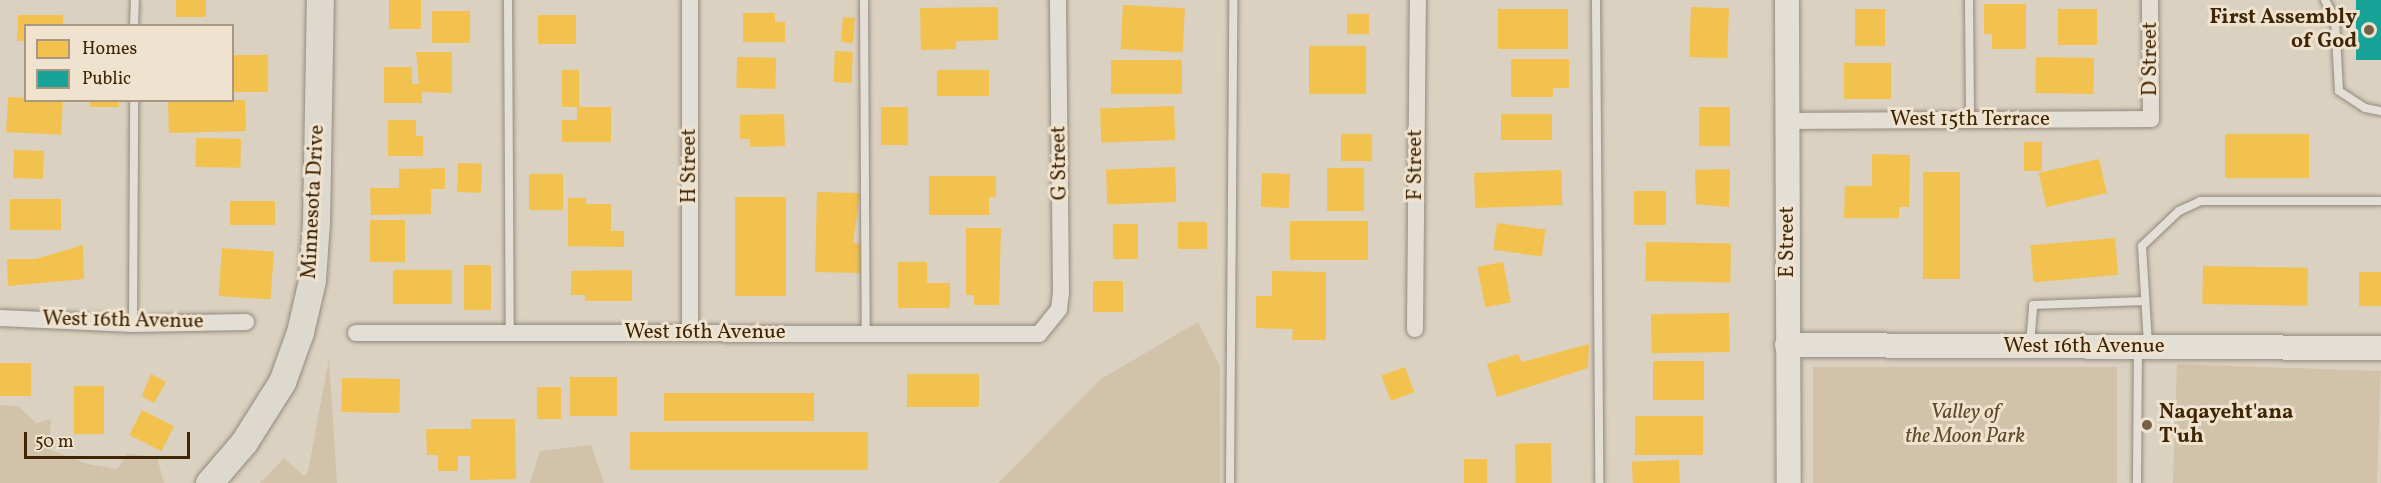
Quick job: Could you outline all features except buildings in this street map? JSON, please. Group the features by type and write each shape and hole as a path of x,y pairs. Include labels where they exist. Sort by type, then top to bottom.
{"main road":[{"name":"Minnesota Drive","path":"209,483 244,442 282,382 302,322 312,280 316,222 320,0"}],"street":[{"name":"H Street","path":"690,0 690,332"},
{"name":"G Street","path":"1051,324 1059,309 1061,292 1058,0"},
{"name":"F Street","path":"1415,330 1418,0"},
{"name":"E Street","path":"1787,0 1789,483"},
{"name":"D Street","path":"2150,0 2151,118"},
{"name":"West 15th Terrace","path":"1788,121 2151,118"},
{"name":"West 16th Avenue","path":"0,318 133,324 246,322"},
{"name":"West 16th Avenue","path":"356,333 690,332 1024,336 1039,334 1051,324"},
{"name":"West 16th Avenue","path":"1787,345 2381,348"}],"lane":[{"path":"135,0 135,24"},
{"path":"508,0 510,332"},
{"path":"864,0 866,334"},
{"path":"1230,483 1233,0"},
{"path":"1596,0 1599,483"},
{"path":"1969,0 1970,120"},
{"path":"2325,0 2335,19 2339,91 2365,108 2381,111"},
{"path":"133,324 134,102"},
{"path":"2137,483 2145,301 2142,246 2180,211 2200,201 2381,201"},
{"path":"2030,346 2033,305 2145,301"}],"green space":[{"path":"1198,322 1220,366 1220,483 998,483 1101,379"},
{"path":"329,358 337,483 260,483 284,458 304,476 308,472"},
{"path":"2177,364 2381,371 2377,483 2173,483"},
{"name":"Valley of the Moon Park","path":"1813,367 2117,367 2117,483 1813,483"},
{"path":"0,405 18,406 36,423 51,419 49,449 87,464 117,469 127,454 157,457 164,483 0,483"},
{"path":"591,445 604,483 530,483 540,451"}],"place":[{"name":"First Assembly of God","path":"2369,30"},
{"name":"Naqayeht'ana T'uh","path":"2147,425"}]}
